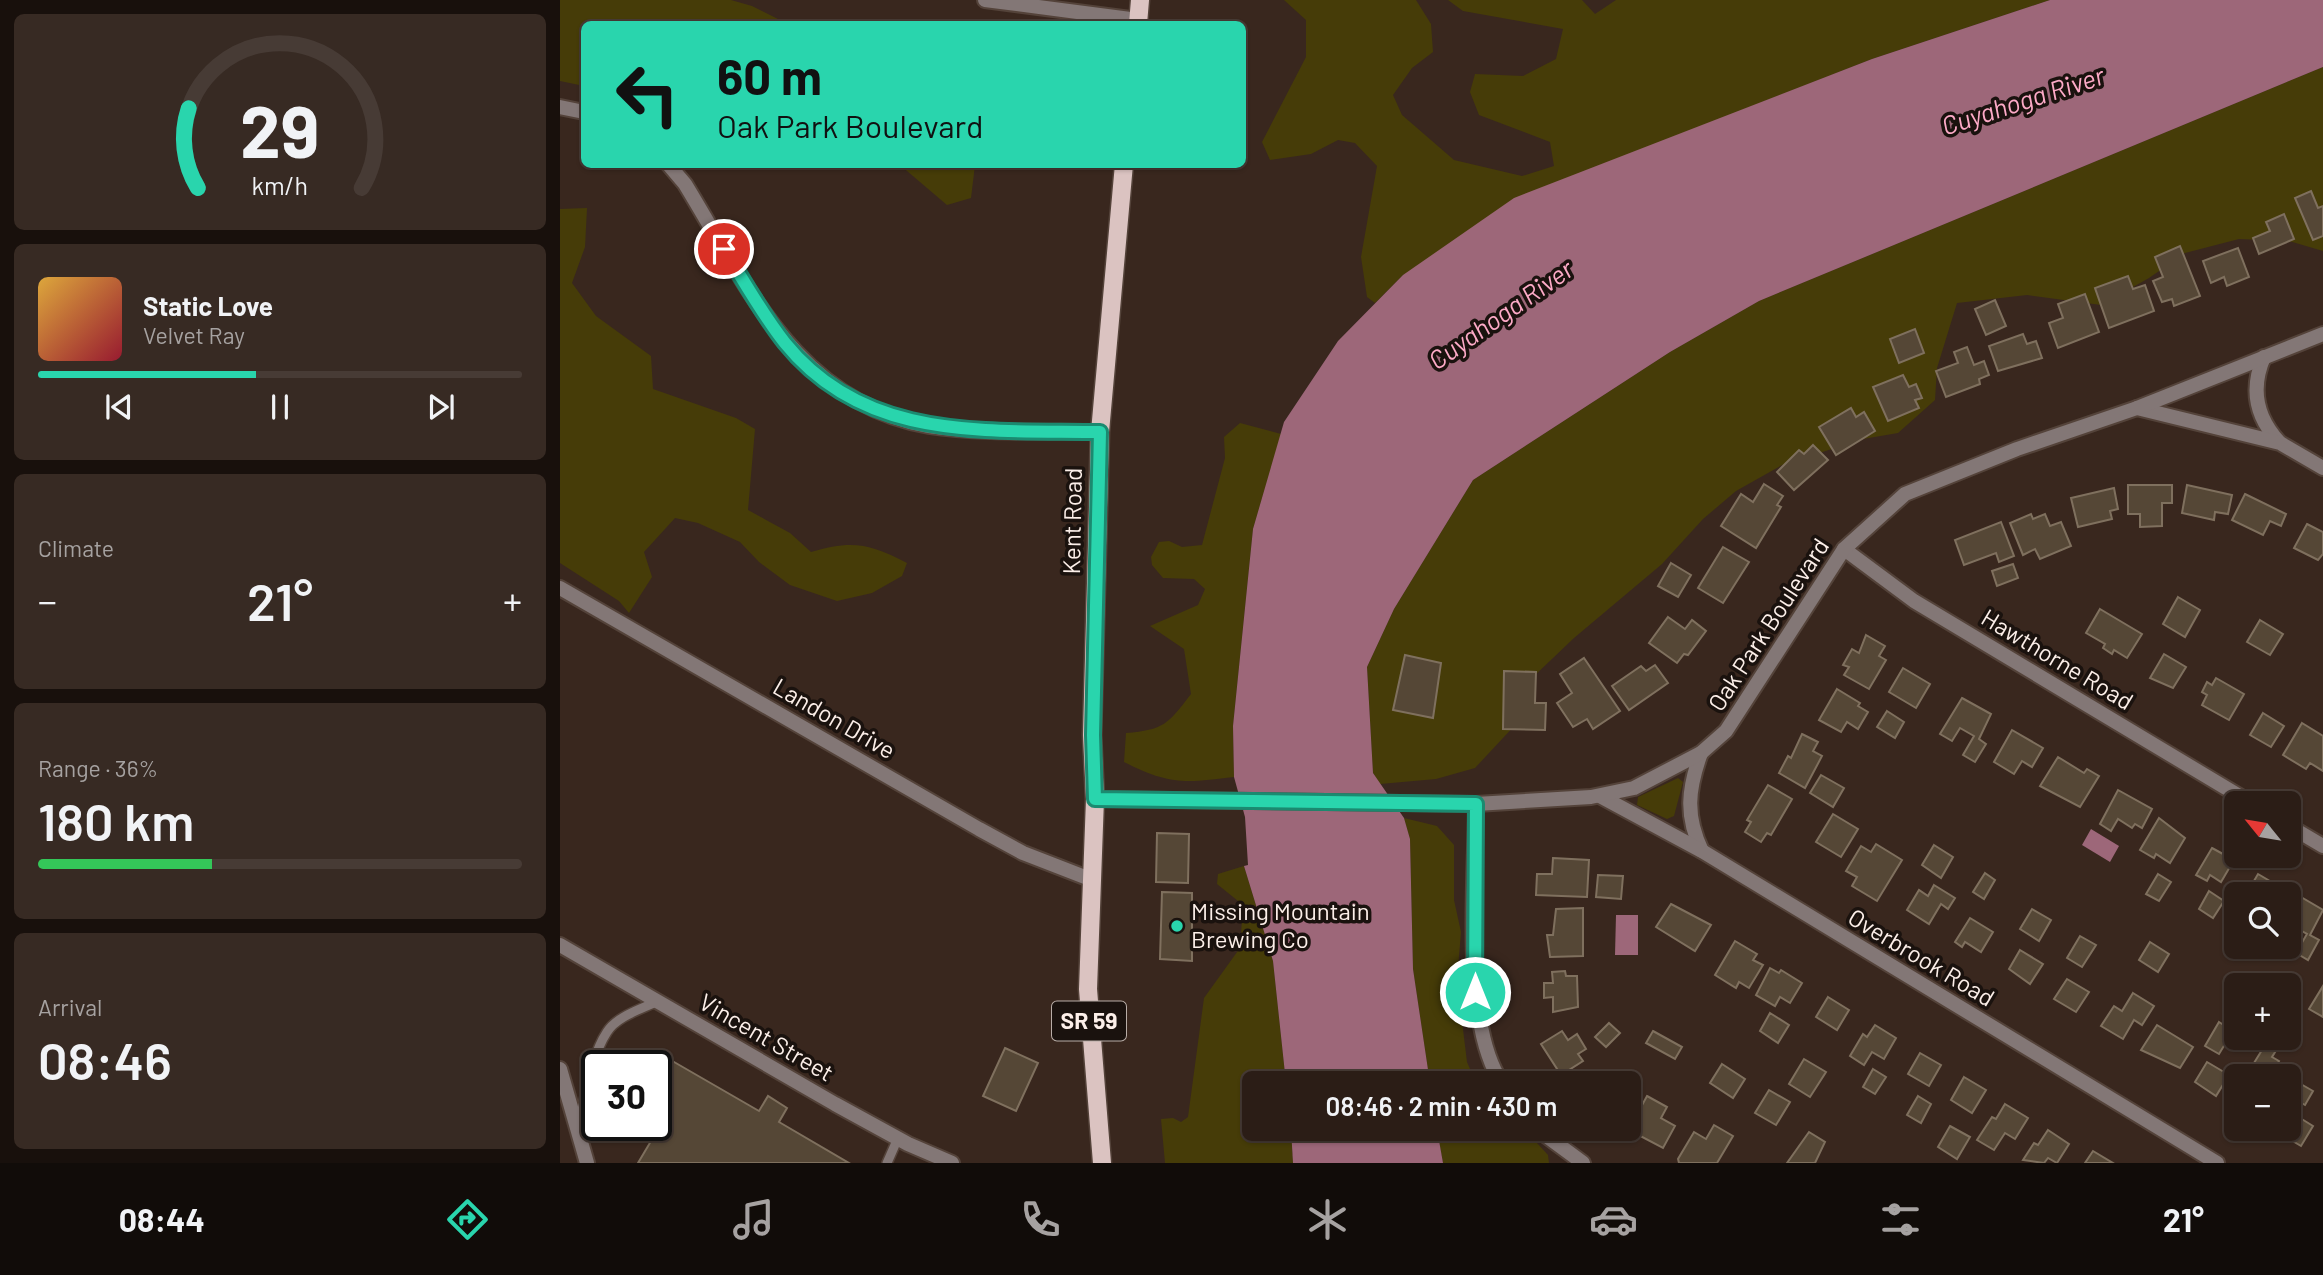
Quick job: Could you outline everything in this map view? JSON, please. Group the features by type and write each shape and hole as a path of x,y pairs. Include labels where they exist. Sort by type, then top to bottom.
{"main road":[{"path":"1138,21 1140,0"},
{"name":"Kent Road","path":"1090,879 1095,799 1093,735 1100,432 1124,168"},
{"name":"SR 59","path":"1090,879 1088,1016 1102,1163"}],"street":[{"path":"985,0 1131,21"},
{"path":"560,107 581,112"},
{"path":"671,168 685,184 786,344 823,380 851,398 881,413 932,426 1100,432"},
{"name":"Oak Park Boulevard","path":"1095,799 1476,804 1600,796 1634,788 1701,753 1726,731 1844,549 1912,490 2050,437 2137,408 2323,334"},
{"path":"2264,357 2255,394 2264,423 2280,443"},
{"path":"2137,408 2280,443 2323,468"},
{"name":"Hawthorne Road","path":"1844,549 1914,601 2231,791"},
{"name":"Landon Drive","path":"560,588 990,835 1023,853 1090,879"},
{"path":"1701,753 1689,792 1689,812 1702,851"},
{"name":"Overbrook Road","path":"1600,796 1702,851 2217,1163"},
{"path":"1476,804 1475,992 1481,1035 1497,1071"},
{"path":"2301,833 2323,846"},
{"name":"Vincent Street","path":"560,945 898,1138 952,1163"},
{"path":"560,1069 587,1163"},
{"path":"1553,1141 1583,1163"}],"lane":[{"path":"577,1130 594,1063 607,1031 622,1018 658,1001"},
{"path":"887,1163 898,1138"}],"shaded area":[{"path":"560,0 731,0 752,6 782,21 581,21 581,85 560,81"},
{"path":"1284,0 1416,0 1431,24 1433,52 1412,68 1393,95 1402,115 1454,160 1522,176 1554,166 1550,142 1479,115 1470,92 1475,74 1523,76 1556,59 1563,29 1463,11 1448,0 1582,0 1595,14 1616,0 2050,0 1872,59 1666,140 1403,275 1375,303 1367,297 1361,257 1377,166 1355,143 1338,140 1311,154 1270,160 1262,142 1306,57 1306,20"},
{"path":"2323,67 2323,251 2289,241 2239,239 2185,253 2149,278 2101,305 2027,295 1957,303 1937,368 1935,400 1898,433 1863,439 1782,465 1736,491 1703,519 1662,564 1574,638 1531,679 1517,723 1475,768 1436,779 1380,784 1373,773 1367,667 1394,609 1473,480 1670,352 1759,301"},
{"path":"904,168 975,168 971,198 947,205"},
{"path":"587,208 585,247 572,283 596,316 651,356 653,389 736,418 755,429 748,510 790,533 811,552 849,545 894,556 907,563 902,576 872,593 837,601 790,585 759,562 740,542 698,523 675,518 644,552 652,577 629,613 619,601 560,563 560,209"},
{"path":"1240,423 1281,434 1253,529 1233,726 1234,777 1190,781 1166,778 1124,762 1126,733 1149,730 1164,724 1191,694 1184,649 1150,626 1198,605 1205,589 1194,579 1163,578 1152,565 1151,557 1159,542 1169,541 1182,547 1202,545 1225,458 1224,437"},
{"path":"1678,778 1683,782 1674,816 1667,819 1637,805 1638,797"},
{"path":"1404,818 1437,826 1454,845 1454,900 1461,932 1457,980 1467,1062 1471,1071 1428,1071 1413,969 1410,839"},
{"path":"1244,866 1273,961 1285,1071 1242,1071 1242,1141 1292,1141 1293,1163 1165,1163 1161,1119 1173,1118 1181,1122 1188,1117 1204,998 1240,948 1243,905 1217,884 1218,874"},
{"path":"1439,1141 1535,1141 1548,1155 1549,1163 1443,1163"}],"water":[{"name":"Cuyahoga River","path":"2050,0 2323,0 2323,67 1759,301 1670,352 1473,480 1394,609 1367,667 1373,773 1404,818 1410,839 1413,969 1428,1071 1285,1071 1273,961 1244,866 1248,865 1245,817 1234,777 1233,726 1253,529 1284,422 1338,341 1403,275 1514,198 1872,59"},
{"path":"2091,829 2119,846 2110,862 2082,845"},
{"path":"1616,915 1638,915 1638,955 1615,955"},
{"path":"1292,1141 1439,1141 1443,1163 1293,1163"}],"building":[{"path":"2311,191 2318,208 2323,206 2323,236 2313,240 2295,198"},
{"path":"2284,214 2294,239 2259,254 2253,238 2270,231 2266,222"},
{"path":"2180,246 2200,296 2174,306 2172,299 2162,302 2153,281 2163,277 2155,257"},
{"path":"2238,248 2249,277 2227,286 2224,277 2211,283 2203,261"},
{"path":"2128,276 2133,289 2145,285 2154,311 2109,328 2095,288"},
{"path":"2085,294 2099,332 2058,348 2049,323 2063,318 2058,304"},
{"path":"1995,300 2006,326 1986,335 1975,309"},
{"path":"1915,329 1924,353 1899,363 1890,339"},
{"path":"2023,334 2027,344 2036,341 2042,358 1998,371 1989,346"},
{"path":"1967,347 1974,365 1984,361 1989,375 1979,379 1980,384 1946,397 1936,371 1958,363 1954,352"},
{"path":"1903,375 1909,387 1916,384 1922,398 1915,400 1919,408 1888,421 1873,387"},
{"path":"1851,408 1856,417 1864,412 1875,431 1836,455 1819,427"},
{"path":"1813,445 1828,460 1794,490 1777,472 1799,450 1804,454"},
{"path":"1764,484 1783,496 1777,505 1781,507 1756,548 1721,526 1741,494 1753,502"},
{"path":"2128,485 2172,485 2172,503 2162,503 2162,526 2140,527 2140,514 2128,514"},
{"path":"2187,485 2232,495 2228,514 2215,512 2214,520 2182,513"},
{"path":"2114,488 2118,509 2110,511 2112,519 2078,527 2071,498"},
{"path":"2245,494 2286,514 2281,526 2270,521 2263,535 2232,520"},
{"path":"2031,514 2033,519 2045,514 2050,526 2061,522 2071,546 2040,559 2035,549 2023,555 2010,523"},
{"path":"2001,522 2014,556 1999,562 1996,553 1964,565 1955,540"},
{"path":"2307,524 2323,532 2323,554 2318,560 2294,548"},
{"path":"1723,547 1749,562 1723,603 1698,588"},
{"path":"1671,563 1691,575 1678,597 1658,586"},
{"path":"2013,564 2018,578 1997,586 1992,571"},
{"path":"2178,597 2200,610 2185,637 2163,624"},
{"path":"2100,609 2142,634 2127,658 2114,650 2112,654 2103,648 2105,644 2086,633"},
{"path":"1668,617 1685,629 1692,620 1706,631 1688,655 1684,654 1677,663 1649,643"},
{"path":"2260,620 2283,634 2270,655 2247,642"},
{"path":"1866,635 1885,646 1879,656 1886,660 1869,689 1844,675 1849,667 1843,665 1852,649 1859,653"},
{"path":"2164,654 2186,667 2173,688 2150,678"},
{"path":"1405,655 1441,663 1433,718 1393,710"},
{"path":"1584,658 1620,711 1593,729 1587,719 1573,727 1557,703 1572,693 1560,674"},
{"path":"1655,665 1668,683 1629,710 1612,686 1641,666 1646,671"},
{"path":"1903,668 1930,684 1916,708 1889,692"},
{"path":"1504,671 1536,672 1535,703 1546,703 1545,730 1503,729"},
{"path":"2216,678 2244,694 2229,720 2202,705 2207,695 2202,692 2207,682 2212,685"},
{"path":"1837,689 1860,703 1858,706 1868,712 1858,729 1847,722 1841,732 1819,720"},
{"path":"1962,698 1991,714 1979,739 1986,744 1975,762 1963,755 1974,736 1960,728 1952,741 1940,734"},
{"path":"1887,711 1904,722 1895,738 1877,727"},
{"path":"2263,713 2284,726 2271,747 2250,735"},
{"path":"2302,723 2323,736 2323,771 2310,763 2306,769 2283,755"},
{"path":"2012,730 2043,748 2032,767 2022,761 2014,774 1994,762"},
{"path":"1802,734 1818,742 1813,751 1822,756 1805,788 1779,773 1788,756 1791,758"},
{"path":"2058,757 2084,773 2087,769 2099,776 2080,807 2040,786"},
{"path":"1821,775 1844,788 1833,807 1810,793"},
{"path":"1768,785 1792,799 1771,835 1767,833 1761,842 1745,832 1751,822 1747,820"},
{"path":"2118,790 2152,809 2142,828 2135,824 2132,828 2118,819 2111,831 2100,824"},
{"path":"1833,814 1858,829 1841,857 1816,842"},
{"path":"2159,818 2185,838 2170,863 2156,854 2154,858 2140,850"},
{"path":"1157,833 1189,834 1188,883 1156,882"},
{"path":"1876,844 1902,860 1877,901 1852,886 1857,877 1846,871 1861,846 1871,852"},
{"path":"1934,845 1953,857 1941,878 1922,865"},
{"path":"2212,848 2224,855 2224,868 2229,868 2221,882 2210,875 2207,881 2196,875"},
{"path":"1553,858 1589,860 1587,897 1536,895 1537,874 1552,874"},
{"path":"1985,873 1995,880 1984,899 1973,892"},
{"path":"2158,874 2171,882 2159,901 2146,894"},
{"path":"2258,874 2272,882 2253,882"},
{"path":"1598,875 1623,876 1621,899 1596,897"},
{"path":"1934,885 1955,898 1948,909 1941,904 1929,924 1907,910 1919,890 1928,896"},
{"path":"2209,891 2224,901 2213,918 2199,909"},
{"name":"Missing Mountain Brewing Co","path":"1162,892 1192,893 1192,961 1160,959"},
{"path":"2301,897 2323,910 2310,935 2319,940 2308,960 2301,956 2301,944 2307,934 2301,931"},
{"path":"1671,904 1711,925 1695,951 1656,927"},
{"path":"1583,908 1583,956 1550,957 1547,935 1553,935 1556,909"},
{"path":"2032,909 2051,920 2039,941 2020,929"},
{"path":"1970,918 1993,932 1981,952 1965,942 1962,947 1955,942"},
{"path":"2080,936 2096,945 2082,967 2067,958"},
{"path":"1735,941 1757,954 1753,960 1763,965 1749,988 1739,982 1736,988 1715,975"},
{"path":"2150,942 2169,954 2158,972 2139,960"},
{"path":"2020,950 2043,964 2030,984 2009,969"},
{"path":"1770,968 1779,973 1781,970 1802,983 1790,1003 1780,997 1775,1006 1756,995"},
{"path":"1565,971 1566,976 1577,976 1578,1007 1553,1012 1553,997 1544,998 1544,983 1553,983 1552,972"},
{"path":"2067,979 2089,992 2076,1012 2054,999"},
{"path":"2323,986 2323,1017 2309,1009"},
{"path":"2133,993 2154,1006 2142,1025 2134,1020 2123,1039 2101,1026 2114,1006 2122,1011"},
{"path":"1828,997 1849,1010 1837,1030 1816,1017"},
{"path":"1770,1013 1789,1025 1778,1043 1760,1031"},
{"path":"2219,1022 2224,1025 2224,1046 2219,1054 2205,1046"},
{"path":"1609,1023 1620,1033 1606,1047 1595,1037"},
{"path":"1875,1025 1896,1038 1884,1059 1872,1052 1864,1065 1850,1056 1863,1034 1867,1037"},
{"path":"2157,1025 2193,1047 2180,1068 2141,1050"},
{"path":"1562,1031 1568,1040 1577,1034 1586,1049 1578,1054 1583,1061 1567,1071 1558,1071 1541,1044"},
{"path":"1653,1031 1682,1047 1675,1059 1646,1043"},
{"path":"1005,1048 1038,1063 1016,1111 983,1096"},
{"path":"2262,1050 2276,1050 2272,1057 2279,1061 2277,1064 2253,1064"},
{"path":"1920,1053 1941,1065 1929,1086 1908,1074"},
{"path":"1804,1059 1826,1072 1810,1097 1789,1084"},
{"path":"672,1061 759,1111 768,1096 787,1108 779,1122 849,1163 638,1163 651,1141 672,1141"},
{"path":"2207,1062 2224,1072 2224,1083 2216,1096 2195,1082"},
{"path":"1722,1064 1745,1079 1733,1098 1710,1083"},
{"path":"1873,1069 1886,1077 1875,1094 1863,1087"},
{"path":"1964,1077 1986,1090 1972,1113 1951,1100"},
{"path":"2301,1084 2313,1091 2305,1105 2301,1103"},
{"path":"1769,1090 1790,1102 1776,1125 1755,1113"},
{"path":"1647,1096 1667,1107 1661,1118 1675,1126 1663,1148 1641,1136 1641,1107"},
{"path":"1918,1096 1931,1104 1921,1123 1907,1115"},
{"path":"2005,1104 2028,1118 2015,1139 2005,1133 1994,1150 1977,1140 1992,1117 1996,1119"},
{"path":"2301,1119 2313,1126 2301,1146 2293,1141 2301,1141"},
{"path":"1714,1125 1733,1136 1717,1163 1679,1163 1678,1159 1694,1132 1706,1139"},
{"path":"1950,1126 1970,1137 1957,1159 1938,1147"},
{"path":"2048,1130 2069,1144 2057,1163 2048,1158 2044,1163 2023,1160 2034,1143 2038,1145"},
{"path":"1809,1132 1825,1142 1815,1163 1787,1163"},
{"path":"2093,1151 2113,1163 2085,1163"}],"place":[{"name":"Missing Mountain Brewing Co","path":"1177,926"}],"route":[{"path":"724,249 786,344 823,380 881,413 932,426 1100,432 1093,735 1095,799 1476,804 1475,992"}]}
